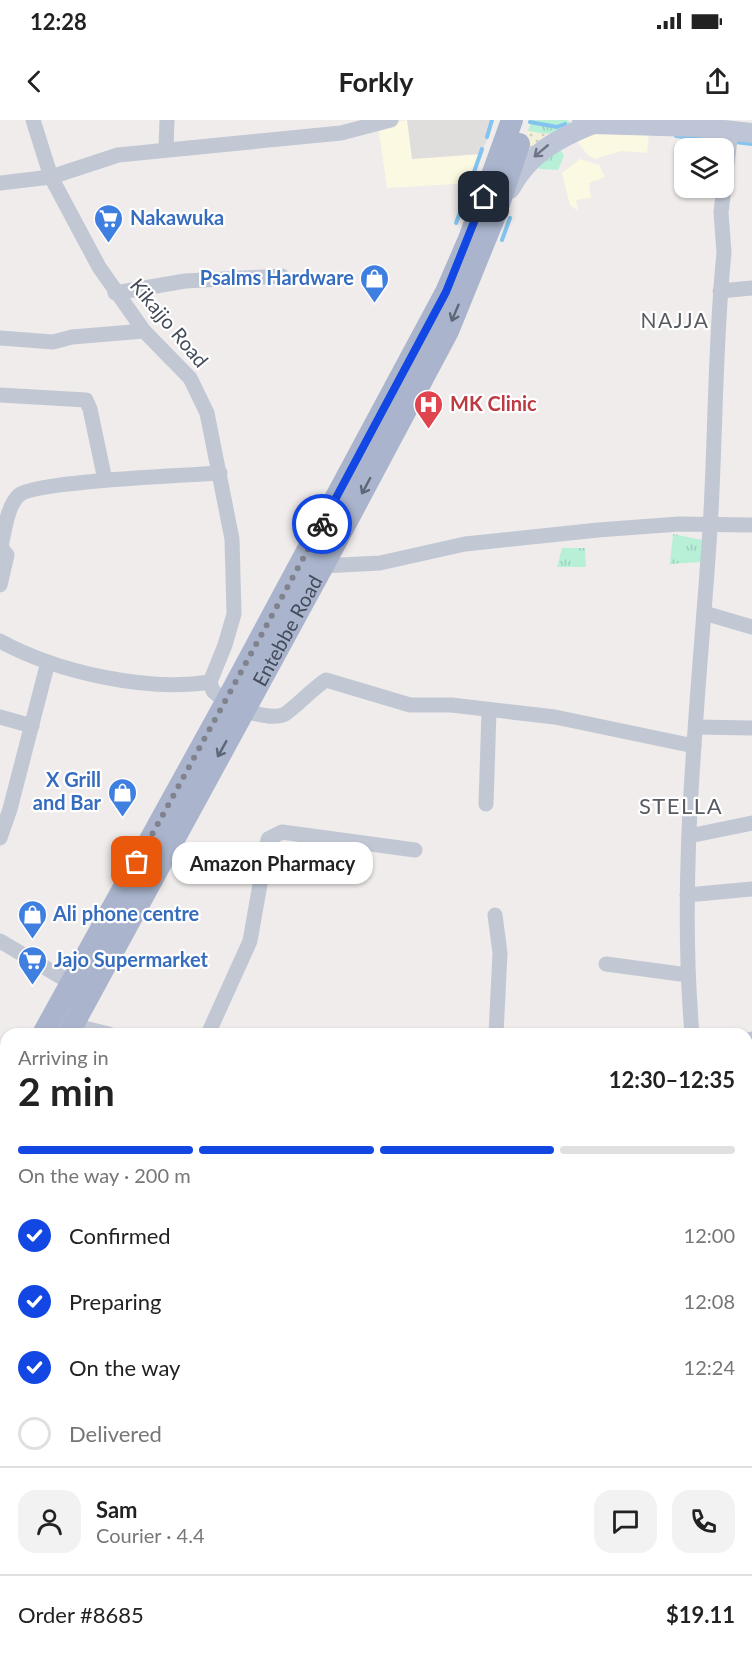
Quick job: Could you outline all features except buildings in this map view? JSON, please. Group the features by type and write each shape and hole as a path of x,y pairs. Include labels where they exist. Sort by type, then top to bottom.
{"main road":[{"name":"Entebbe Road","path":"46,1027 79,988 234,707 446,292 469,239 512,120"},
{"name":"Entebbe Road","path":"234,707 323,566 448,331 496,213 526,120"},
{"name":"Entebbe Road","path":"70,1028 79,988"}],"street":[{"name":"Kikajjo Road","path":"33,120 51,177 99,267 115,293 144,331 194,384 207,413 231,539 235,599 230,628 213,676"},
{"path":"166,120 166,149"},
{"path":"0,183 51,177 118,155 391,120"},
{"path":"496,213 520,170 539,152 587,122 742,129 721,212 724,253 720,291 710,524 689,836 688,975 692,1028"},
{"path":"115,293 185,280 282,276"},
{"path":"720,291 752,288"},
{"path":"0,338 53,342 72,336 144,331"},
{"path":"0,395 86,400 90,409 105,480"},
{"path":"0,585 7,555 0,546 12,505 21,493 105,480 220,473"},
{"path":"323,566 380,563 494,540 644,526 752,525"},
{"path":"704,613 752,627"},
{"path":"0,641 80,673 166,685 213,676 213,692 234,707 273,716 285,714 310,690 326,680 410,705 451,705 555,717 694,746"},
{"path":"0,838 48,662"},
{"path":"486,804 489,711"},
{"path":"0,717 32,726"},
{"path":"696,727 752,728"},
{"path":"689,836 752,823"},
{"path":"211,1028 249,941 268,839 282,832 415,850"},
{"path":"687,895 752,889"},
{"path":"495,915 500,953 496,1028"},
{"path":"0,941 79,988"},
{"path":"606,964 688,975"}],"shaded area":[{"path":"407,120 491,120 488,138 480,154 412,159"},
{"path":"408,120 413,159 480,154 472,183 387,188 378,125"},
{"path":"601,133 649,133 647,153 621,151 595,159 588,155 576,140"},
{"path":"580,159 599,165 605,177 589,183 591,198 576,200 578,211 570,205 562,173"}],"green space":[{"path":"532,120 567,120 573,125 546,134 528,131"},
{"path":"559,147 564,156 558,170 540,169 534,164"},
{"path":"673,534 702,540 701,562 670,564"},
{"path":"562,548 585,548 586,567 557,567"}],"sand":[{"path":"528,131 553,135 522,153"}],"waterway":[{"path":"487,137 492,120"},
{"path":"530,122 557,127 565,124"},
{"path":"676,136 694,138"},
{"path":"735,142 752,144"},
{"path":"474,172 482,149"},
{"path":"456,223 469,188"},
{"path":"502,240 510,218"}],"way so far":[{"path":"137,862 322,524"}],"place":[{"name":"Nakawuka","path":"109,244"},
{"name":"Psalms Hardware","path":"375,304"},
{"name":"MK Clinic","path":"429,430"},
{"name":"X Grill and Bar","path":"122,818"},
{"name":"Amazon Pharmacy","path":"137,862"},
{"name":"Ali phone centre","path":"32,940"},
{"name":"Jajo Supermarket","path":"33,986"}],"district":[{"name":"NAJJA","path":"675,321"},
{"name":"STELLA","path":"681,806"}],"route":[{"path":"322,524 410,364 446,292 484,197"}]}
